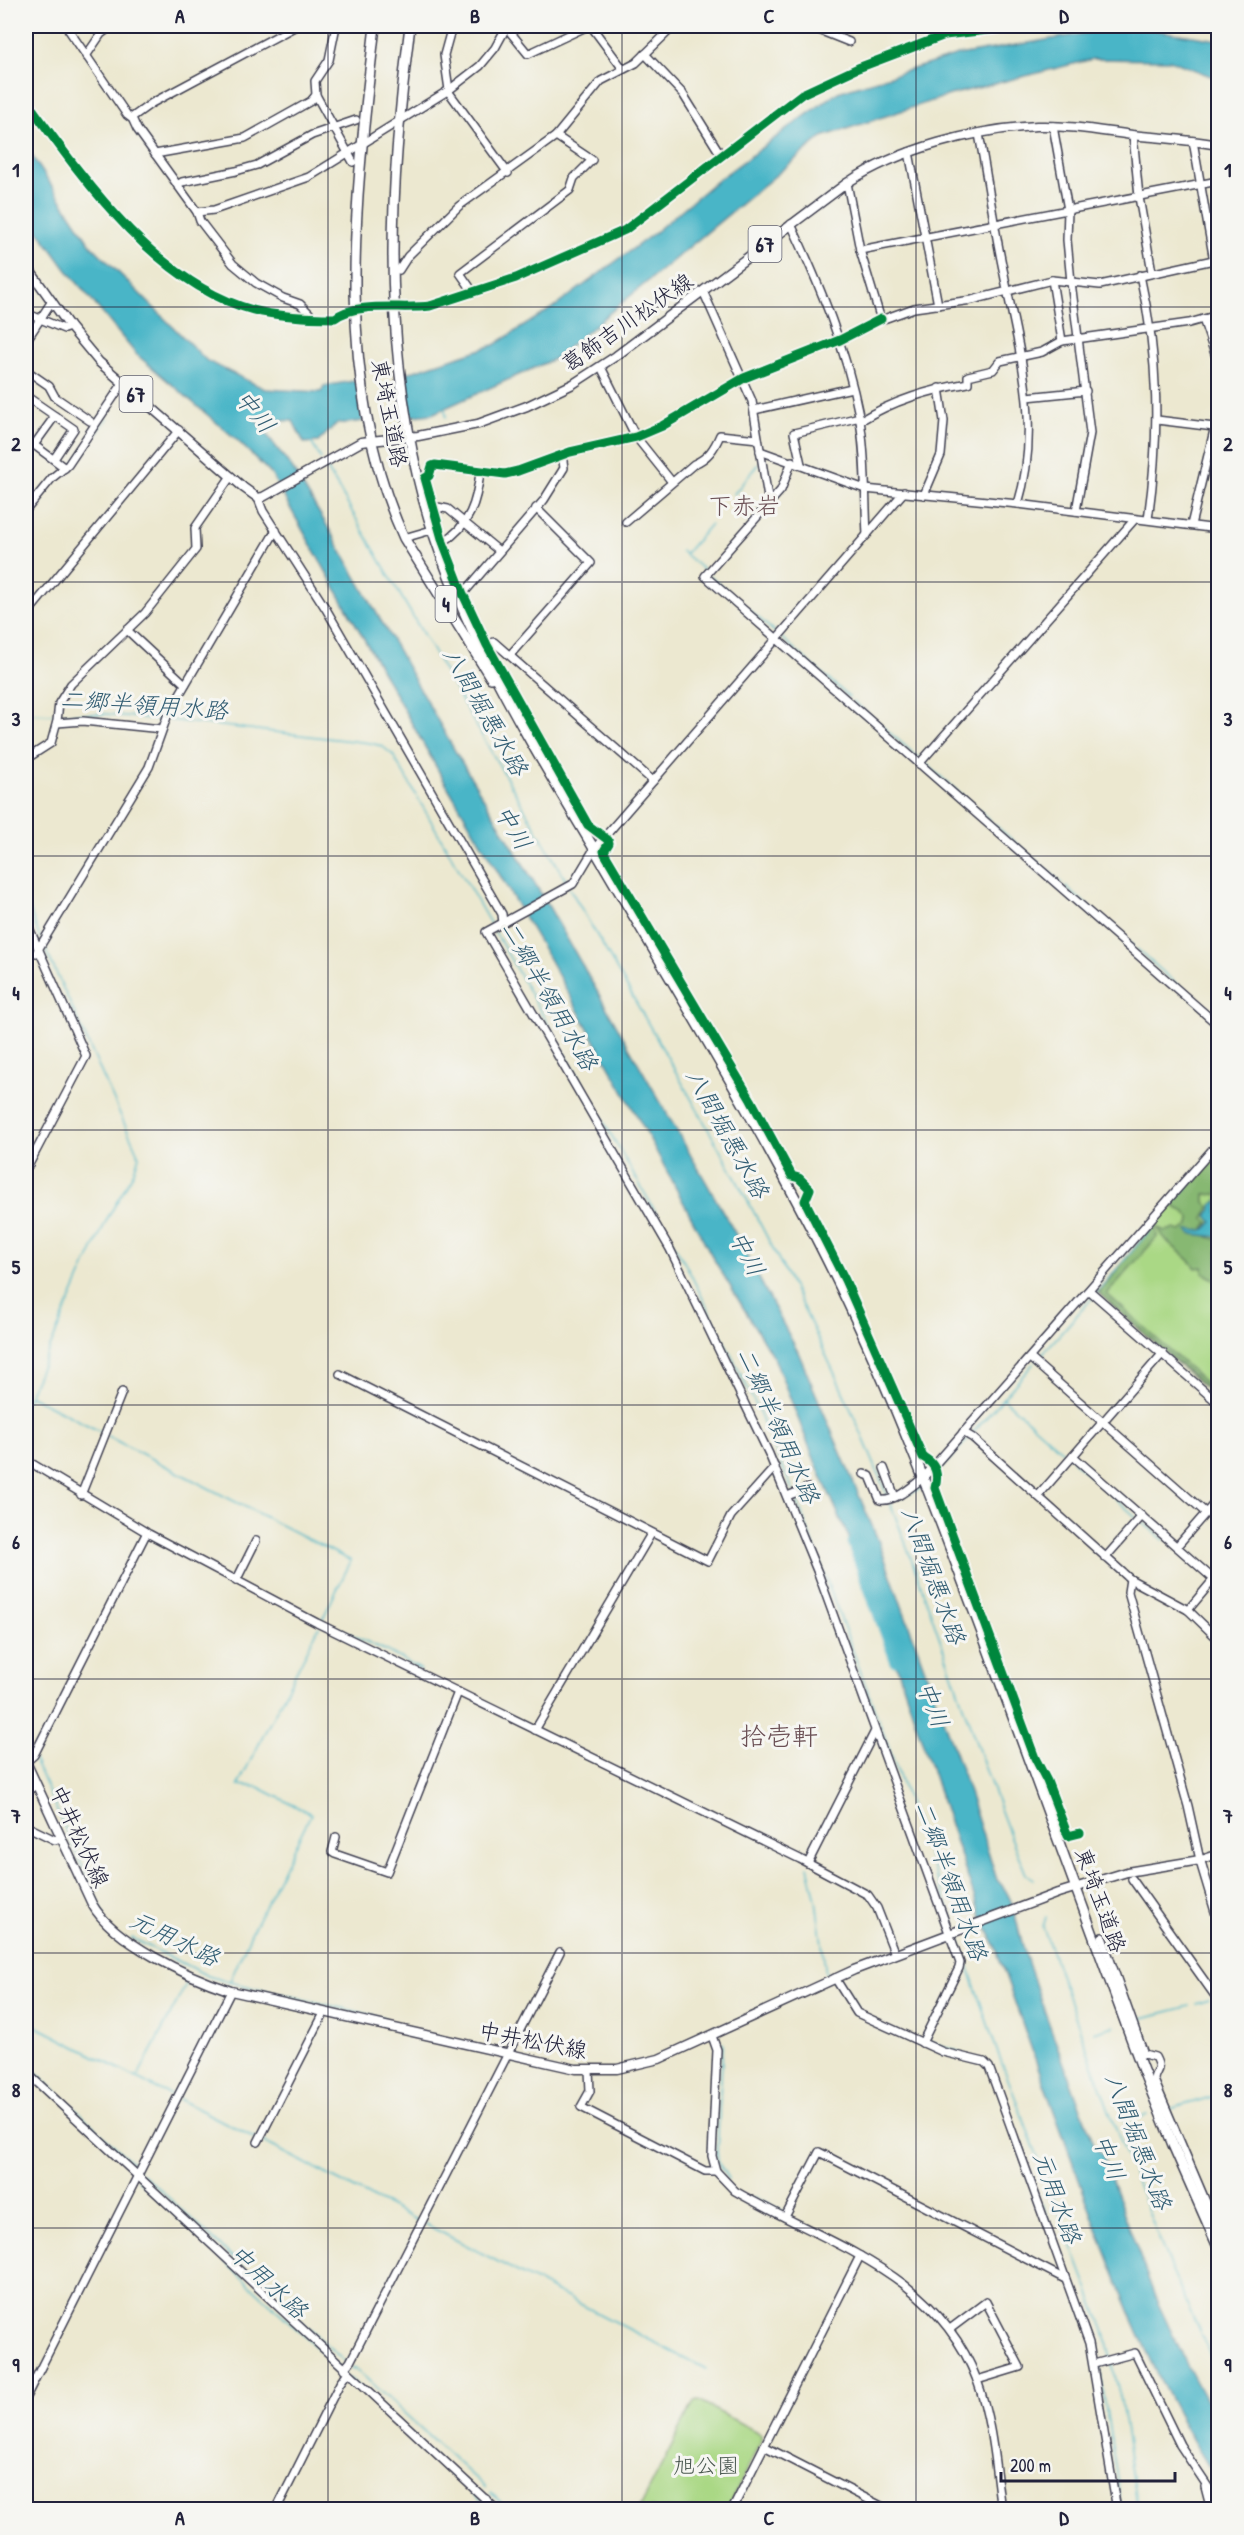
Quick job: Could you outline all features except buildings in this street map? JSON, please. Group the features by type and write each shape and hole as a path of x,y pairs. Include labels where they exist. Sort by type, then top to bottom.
{"highway":[{"name":"東埼玉道路","path":"375,26 362,143 356,246 356,321 366,406 390,507 404,538 544,765 773,1155 839,1284 924,1477 1158,2109 1218,2247"},
{"name":"東埼玉道路","path":"410,26 394,184 393,305 399,375 409,432 418,478 437,528 457,597 475,636 544,765"}],"main road":[{"name":"葛飾吉川松伏線","path":"258,498 268,495 372,436 459,429 496,419 554,393 601,367 847,183 869,169 909,152 980,135 1053,126 1218,145"},
{"name":"67","path":"27,272 99,362 258,498"},
{"name":"中井松伏線","path":"26,1762 92,1904 111,1929 149,1953 208,1983 231,1991 507,2054 589,2070 617,2069 644,2064 712,2036 835,1978 1076,1887 1127,1872 1200,1860"},
{"path":"1200,1860 1218,1920"}],"street":[{"path":"66,26 197,212 200,221 233,264 256,283 283,298 300,304 314,318"},
{"path":"86,56 101,34 112,26"},
{"path":"132,118 152,103 296,26"},
{"path":"336,26 329,60 315,81 316,95 352,162"},
{"path":"452,26 444,55 448,91 508,173"},
{"path":"197,212 214,210 309,177 448,91 480,66 495,48 506,26 528,54 590,26 623,69"},
{"path":"399,270 408,256 459,206 508,173 556,136 600,81 645,54 674,26"},
{"path":"809,26 849,42"},
{"path":"945,35 946,26"},
{"path":"26,99 90,184 134,232 178,273 222,298 251,310 294,317 335,318 343,312 393,305 415,308 516,279 625,230 802,94 858,68 945,35 1022,26"},
{"path":"645,54 683,94 721,155"},
{"path":"155,154 245,138 311,101 316,95"},
{"path":"177,185 257,165 312,135 356,120"},
{"path":"1053,126 1068,210 1066,240 1090,433 1076,511"},
{"path":"980,135 1027,397 1030,443 1018,504"},
{"path":"1133,135 1139,197 1152,272"},
{"path":"474,292 460,273 570,190 574,178 592,160 556,136"},
{"path":"1193,141 1216,260 1218,284"},
{"path":"909,152 938,305"},
{"path":"860,250 1218,182"},
{"path":"847,183 860,250 881,319"},
{"path":"791,224 815,274 840,340 860,419 867,535"},
{"path":"1080,1833 1068,1836 1047,1781 1035,1758 935,1488 938,1480 934,1465 931,1460 923,1457 850,1290 805,1201 810,1189 799,1178 792,1176 751,1100 605,854 604,851 609,843 588,825 487,645 463,594 437,528 425,478 429,476 432,466 505,474 519,471 562,454 636,437 662,426 744,378 840,340 881,319 908,310 1008,292 1053,280 1100,285 1216,260"},
{"path":"1140,275 1152,329 1157,420 1155,470 1148,519"},
{"path":"1053,280 1062,341"},
{"path":"703,291 744,378 754,410 769,504"},
{"path":"26,341 52,301"},
{"path":"26,313 64,329 70,327"},
{"path":"801,464 794,433 860,419 890,404 939,388 968,383 968,375 993,370 1000,362 1042,352 1062,341 1152,329 1218,315"},
{"path":"1203,319 1218,363"},
{"path":"601,367 636,437 672,482"},
{"path":"26,370 50,386 56,398 90,422"},
{"path":"26,510 52,478 65,468 123,383"},
{"path":"754,410 852,388"},
{"path":"924,495 941,455 944,421 939,388"},
{"path":"1027,397 1086,391"},
{"path":"26,396 74,429 54,459"},
{"path":"48,411 56,398"},
{"path":"1191,525 1218,414"},
{"path":"34,445 55,416"},
{"path":"1157,420 1216,426"},
{"path":"26,615 179,430"},
{"path":"626,522 694,464 703,460 714,448 720,435 758,439"},
{"path":"26,439 65,468"},
{"path":"760,451 865,489 1018,504 1218,529"},
{"path":"463,594 536,508 564,468 562,454"},
{"path":"792,461 781,490 705,576 1218,1025"},
{"path":"443,542 474,509 480,472"},
{"path":"26,759 51,743 59,703 76,678 145,613 196,549 195,528 231,476"},
{"path":"904,492 604,837 573,884 486,932 670,1249 787,1496 960,1968 922,2043"},
{"path":"258,498 263,511 326,609 502,914 503,923"},
{"path":"432,506 448,509 500,551"},
{"path":"510,656 591,563 536,508"},
{"path":"919,764 1135,519"},
{"path":"404,538 437,528"},
{"path":"37,951 149,767 168,714 276,530"},
{"path":"127,630 185,684"},
{"path":"487,645 494,642 653,781"},
{"path":"57,722 83,721 162,729"},
{"path":"26,921 37,951 86,1056 26,1170"},
{"path":"864,1474 870,1476 880,1500 885,1501 895,1497 924,1477 1218,1143"},
{"path":"1090,1291 1218,1403"},
{"path":"1038,1497 1163,1353"},
{"path":"1030,1358 1206,1513"},
{"path":"340,1374 708,1561 731,1516 775,1467"},
{"path":"81,1495 122,1392"},
{"path":"963,1432 973,1438 1130,1579 1188,1610 1218,1639"},
{"path":"1073,1456 1216,1581 1188,1610"},
{"path":"26,1460 147,1534 236,1581 535,1730 726,1820 868,1895 895,1954"},
{"path":"884,1468 895,1497"},
{"path":"787,1496 808,1488"},
{"path":"1177,1546 1218,1499"},
{"path":"1105,1558 1142,1516"},
{"path":"26,1762 34,1755 147,1534"},
{"path":"535,1730 651,1534"},
{"path":"236,1581 256,1541"},
{"path":"1130,1579 1128,1592 1188,1806 1200,1860 1218,1854"},
{"path":"336,1837 332,1852 334,1854 387,1872 458,1692"},
{"path":"808,1863 875,1731"},
{"path":"26,1796 29,1790 36,1785"},
{"path":"26,1826 54,1840 60,1838"},
{"path":"1132,1879 1218,2000"},
{"path":"1102,1937 1144,2054 1155,2057 1159,2070 1154,2080 1218,2230"},
{"path":"276,2510 560,1952"},
{"path":"835,1978 856,2013 943,2052 987,2064 1089,2343 1117,2510"},
{"path":"26,2397 231,1991"},
{"path":"258,2142 324,2013"},
{"path":"712,2036 717,2050 712,2147 716,2171 735,2191 860,2256 906,2284 925,2300 950,2329 977,2380 990,2430 1001,2510"},
{"path":"589,2070 590,2091 581,2107 705,2171 716,2171"},
{"path":"26,2072 345,2372 497,2510"},
{"path":"785,2217 819,2152 1065,2279"},
{"path":"732,2510 860,2256"},
{"path":"950,2329 986,2302 1020,2367 977,2380"},
{"path":"1094,2364 1135,2353 1180,2445 1218,2502"},
{"path":"764,2446 889,2510"},
{"path":"1203,2481 1211,2510"},
{"path":"481,2510 486,2499"}],"green space":[{"path":"1218,1148 1218,1194 1205,1195 1205,1202 1210,1207 1204,1218 1209,1223 1204,1228 1208,1237 1218,1240 1218,1287 1214,1279 1203,1273 1203,1267 1196,1268 1166,1240 1158,1228 1165,1231 1173,1229 1181,1231 1189,1225 1190,1218 1185,1212 1170,1205"},
{"path":"1218,1152 1218,1400 1097,1292"},
{"path":"1153,1224 1157,1237 1107,1294 1218,1394 1218,1398 1099,1293"},
{"name":"旭公園","path":"698,2401 761,2434 761,2441 727,2509 639,2509 694,2402"}],"water":[{"path":"1128,26 1218,40 1218,79 1170,60 1093,59 950,95 822,137 554,359 432,414 336,424 318,442 304,443 293,421 255,419 292,468 326,524 458,756 549,907 734,1231 798,1352 878,1540 964,1777 997,1880 1008,1894 1014,1909 1038,1994 1095,2147 1102,2154 1155,2297 1218,2423 1218,2480 1174,2406 1119,2287 994,1943 980,1914 868,1580 818,1469 775,1360 713,1258 646,1132 548,957 442,777 271,474 237,440 136,354 66,269 26,214 26,147 91,245 207,361 265,389 321,392 324,386 414,371 494,345 557,305 654,233 715,182 838,92 958,55"},
{"path":"1218,1200 1218,1237 1191,1234 1187,1230 1203,1230 1209,1226 1212,1222 1207,1216 1212,1205"}],"pier":[{"path":"403,369 411,420 364,425 357,378"}],"waterway":[{"path":"445,409 446,417"},
{"path":"59,477 68,471 108,418"},
{"name":"八間堀悪水路","path":"311,442 321,459"},
{"path":"734,494 758,464"},
{"name":"八間堀悪水路","path":"325,465 568,884"},
{"path":"685,554 711,524"},
{"path":"681,551 705,571"},
{"path":"710,576 777,634"},
{"path":"782,638 849,697"},
{"path":"853,701 919,758"},
{"name":"二郷半領用水路","path":"26,713 54,714"},
{"name":"二郷半領用水路","path":"62,714 106,714 162,720"},
{"name":"二郷半領用水路","path":"170,720 382,746 393,755 491,925"},
{"path":"924,762 991,821"},
{"path":"995,825 1062,883"},
{"path":"1066,887 1133,946"},
{"name":"八間堀悪水路","path":"570,889 699,1112 781,1263 855,1419 888,1498"},
{"path":"26,900 40,938"},
{"name":"二郷半領用水路","path":"495,932 687,1267 755,1403 793,1491"},
{"path":"26,1402 87,1262 107,1219 133,1174 139,1156 44,946"},
{"path":"1137,949 1204,1008"},
{"path":"1208,1011 1218,1020"},
{"path":"1096,1293 1218,1151"},
{"path":"1036,1361 1093,1297"},
{"path":"971,1435 1033,1364"},
{"path":"29,1395 103,1433"},
{"path":"1003,1398 1069,1457"},
{"path":"107,1436 351,1561 321,1622"},
{"path":"939,1471 968,1439"},
{"path":"1072,1460 1136,1517"},
{"path":"901,1498 923,1487"},
{"name":"二郷半領用水路","path":"795,1495 955,1927"},
{"name":"八間堀悪水路","path":"890,1503 925,1595 973,1736 1026,1874 1033,1879"},
{"path":"1142,1522 1164,1540"},
{"name":"中川","path":"852,1543 895,1661"},
{"path":"323,1622 387,1651 421,1670"},
{"path":"230,1981 253,1929 311,1814 258,1787 238,1785 319,1627"},
{"name":"元用水路","path":"26,1743 30,1753"},
{"name":"元用水路","path":"34,1760 104,1914"},
{"path":"808,1866 816,1900 826,1974"},
{"name":"八間堀悪水路","path":"1046,1917 1043,1927 1114,2124 1170,2267 1218,2372"},
{"name":"二郷半領用水路","path":"957,1934 995,2045 1104,2330 1111,2358"},
{"name":"元用水路","path":"132,1938 208,1976 384,2018"},
{"path":"138,2076 189,1979"},
{"name":"元用水路","path":"846,1987 856,2006"},
{"path":"1196,2004 1209,2000"},
{"path":"1135,2020 1190,2006"},
{"path":"26,2021 174,2097"},
{"path":"1094,2032 1114,2026"},
{"name":"元用水路","path":"927,2041 962,2053"},
{"path":"723,2042 717,2151 718,2162 728,2179"},
{"path":"26,2063 139,2169"},
{"path":"1170,2109 1218,2095"},
{"path":"179,2099 257,2139"},
{"path":"1124,2121 1147,2115"},
{"path":"262,2141 418,2221"},
{"path":"142,2173 345,2362"},
{"name":"中用水路","path":"138,2180 345,2374"},
{"path":"754,2197 784,2212"},
{"name":"元用水路","path":"1042,2204 1096,2344 1098,2360"},
{"path":"425,2224 706,2369"},
{"name":"二郷半領用水路","path":"1112,2363 1121,2401 1138,2510"},
{"name":"元用水路","path":"1099,2365 1122,2510"},
{"path":"352,2368 356,2369 486,2488"},
{"name":"中用水路","path":"348,2377 481,2501"},
{"path":"491,2493 509,2510"}],"cycle path":[{"path":"26,100 71,162 124,224 184,277 218,297 253,310 294,317 335,318 344,313 368,308 430,306 516,278 625,230 802,94 858,68 945,35 1022,26"},
{"path":"881,319 840,340 744,378 662,426 636,437 570,452 505,474 435,465 432,466 429,476 425,478 443,542 463,594 487,645 588,825 608,840 605,854 751,1100 792,1176 799,1178 810,1189 805,1201 845,1280 923,1457 931,1463 935,1470 937,1478 935,1488 1035,1758 1047,1781 1068,1836 1080,1833"}],"district":[{"name":"下赤岩","path":"744,505"},
{"name":"拾壱軒","path":"779,1735"}]}
